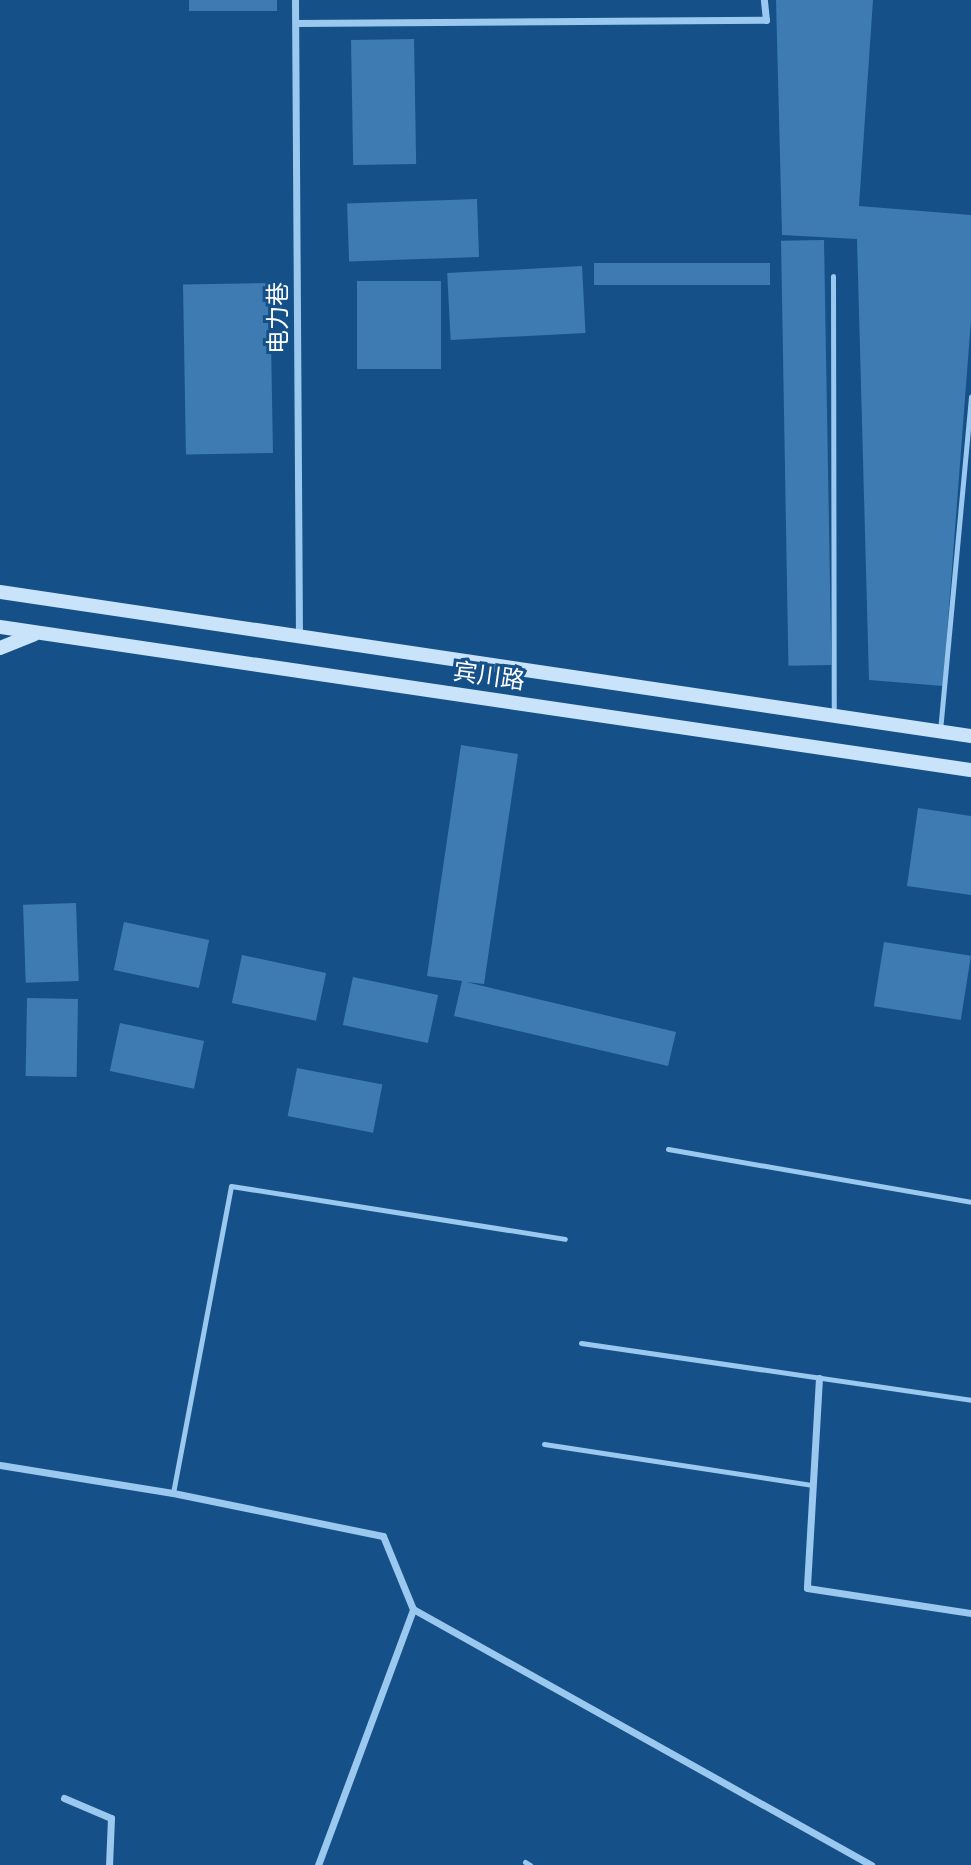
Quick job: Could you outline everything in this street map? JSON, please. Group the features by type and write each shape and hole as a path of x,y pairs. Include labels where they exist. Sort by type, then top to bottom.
{"main road":[{"path":"0,581 6,593"},
{"name":"宾川路","path":"6,593 971,736"},
{"name":"宾川路","path":"0,627 971,771"},
{"path":"0,648 41,633"}],"street":[{"name":"电力巷","path":"295,0 299,637"},
{"path":"296,23 766,20 764,0"},
{"path":"819,1378 807,1588 971,1613"},
{"path":"0,1465 173,1493 383,1536 413,1609 871,1865"},
{"path":"318,1865 413,1609"},
{"path":"64,1798 111,1818 109,1865"}],"lane":[{"path":"833,276 834,716"},
{"path":"940,731 971,396"},
{"path":"668,1149 971,1202"},
{"path":"173,1493 231,1186 565,1239"},
{"path":"581,1343 971,1400"},
{"path":"544,1444 813,1485"}],"building":[{"path":"189,0 277,0 277,11 189,11"},
{"path":"776,0 873,0 859,206 971,215 971,320 943,686 869,680 857,239 782,235"},
{"path":"414,39 416,164 353,165 351,40"},
{"path":"477,199 479,257 349,262 347,204"},
{"path":"824,240 831,665 788,666 781,241"},
{"path":"594,263 770,263 770,285 594,285"},
{"path":"582,266 586,333 451,340 447,273"},
{"path":"357,281 441,281 441,369 357,369"},
{"path":"270,283 273,453 186,454 183,285"},
{"path":"461,745 518,754 484,984 466,982 676,1032 668,1066 454,1016 462,981 427,976"},
{"path":"918,808 971,816 971,895 907,886"},
{"path":"76,903 79,981 26,983 23,905"},
{"path":"124,922 209,940 199,988 114,970"},
{"path":"884,942 971,956 961,1020 874,1006"},
{"path":"242,955 326,973 316,1021 232,1003"},
{"path":"353,977 438,995 428,1043 343,1025"},
{"path":"27,998 78,999 77,1077 26,1076"},
{"path":"120,1023 204,1041 194,1089 110,1071"},
{"path":"297,1068 382,1085 373,1133 288,1116"}]}
